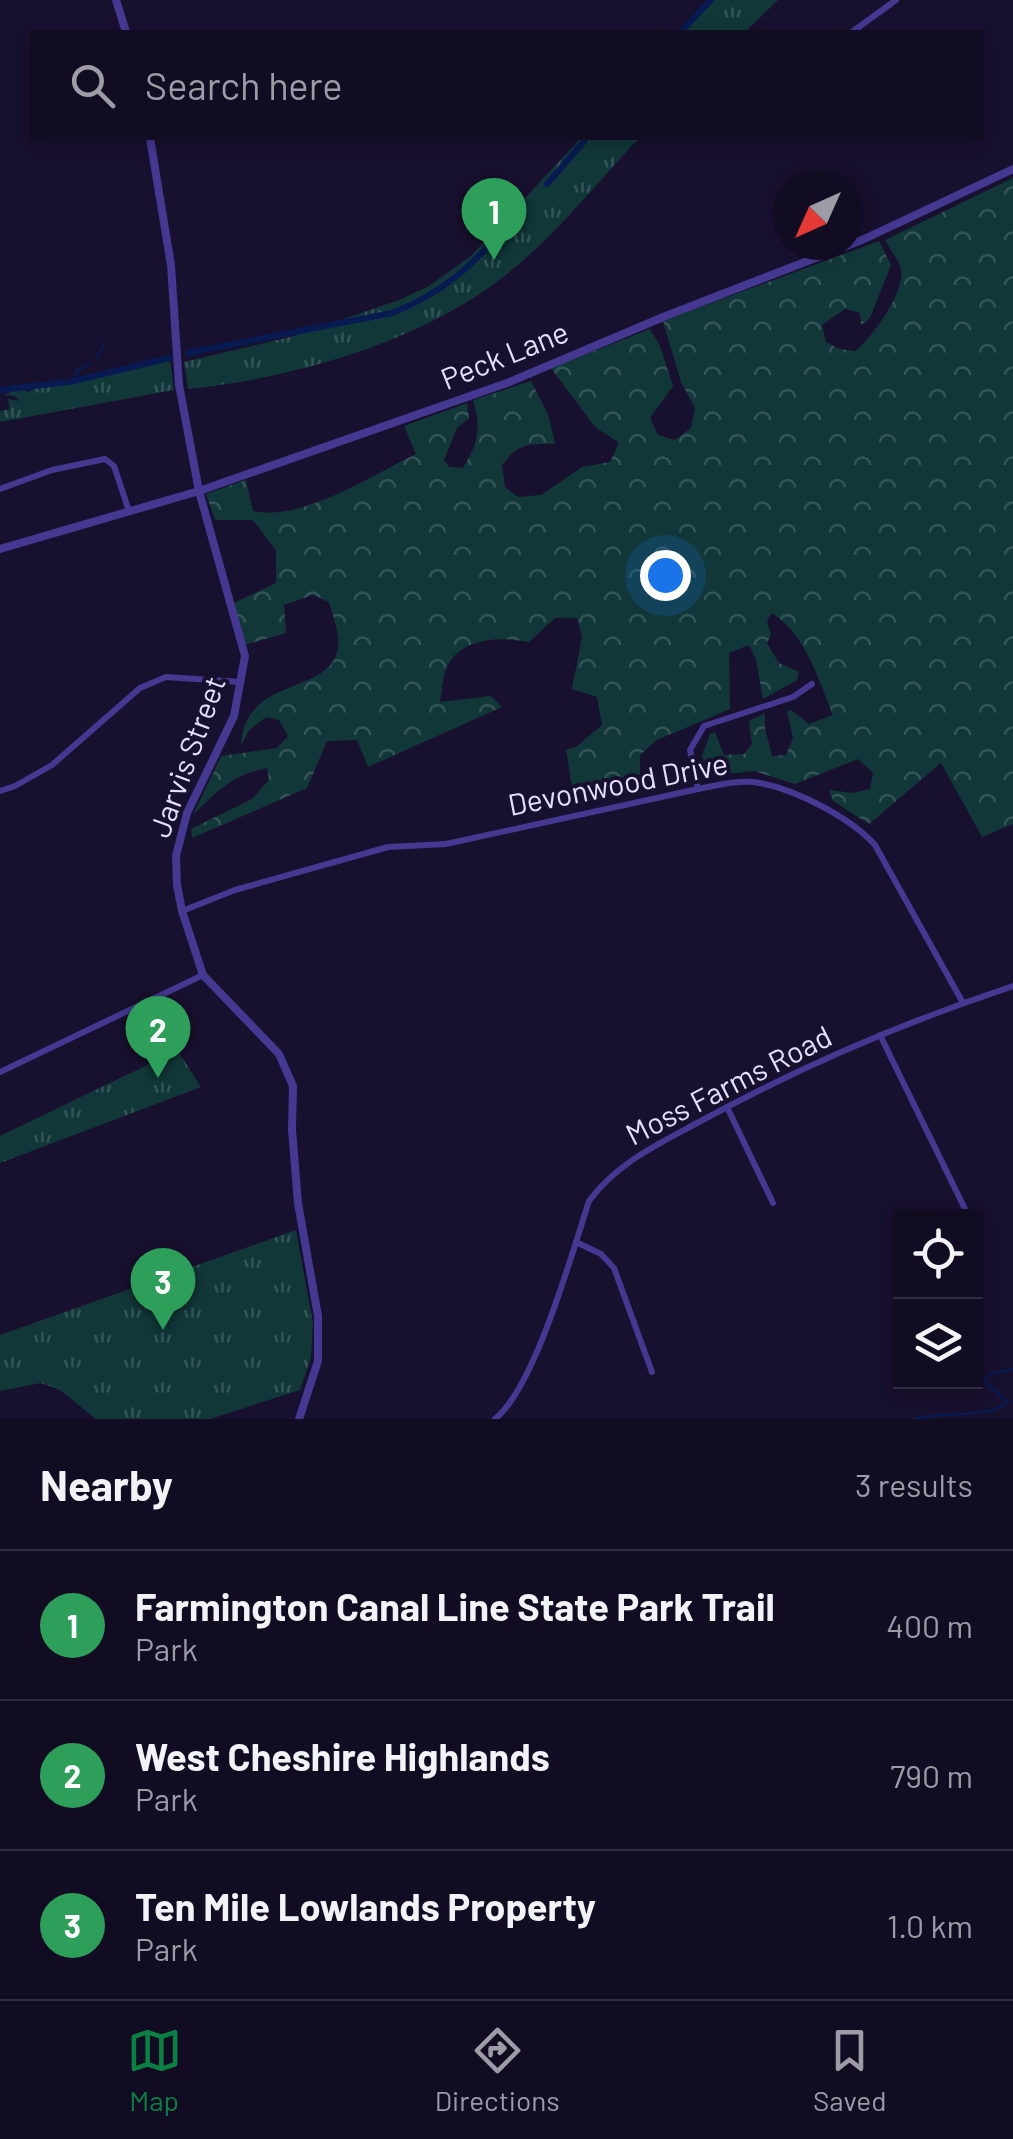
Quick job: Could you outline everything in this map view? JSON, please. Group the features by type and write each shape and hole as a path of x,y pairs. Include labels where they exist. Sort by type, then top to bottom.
{"street":[{"path":"116,0 125,30"},
{"path":"855,30 896,0"},
{"name":"Jarvis Street","path":"150,140 172,265 180,384 199,492 244,656 234,716 187,813 176,856 182,911 203,974 280,1054 293,1086 298,1203 318,1316 318,1361 299,1419"},
{"name":"Peck Lane","path":"0,549 199,492 507,383 668,314 862,240 1013,168"},
{"path":"0,489 52,470 105,459 114,466 129,511"},
{"path":"0,791 52,765 140,688 166,677 242,682"},
{"path":"698,789 690,750 704,726 793,696 812,684"},
{"name":"Devonwood Drive","path":"182,911 235,890 388,846 446,844 698,789 735,782 760,783 830,810 857,825 875,845 963,1003"},
{"path":"0,1072 203,974"},
{"name":"Moss Farms Road","path":"495,1419 508,1407 532,1365 589,1201 603,1182 640,1154 726,1106 880,1036 1013,986"},
{"path":"880,1036 965,1209"},
{"path":"726,1106 773,1203"},
{"path":"576,1242 601,1254 614,1268 652,1372"}],"green space":[{"path":"710,0 778,0 747,30 681,30"},
{"path":"579,140 637,140 542,243 507,274 436,319 313,366 188,389 184,362 294,336 399,300 429,286 471,256"},
{"path":"1013,178 1013,824 982,837 941,763 869,824 833,801 829,790 853,793 870,789 873,773 858,759 795,784 754,771 718,775 706,767 702,756 710,734 715,732 724,755 744,754 752,744 749,721 765,713 772,756 786,755 793,738 787,711 809,724 833,715 803,646 772,613 767,621 771,635 767,643 779,663 799,672 797,680 763,699 756,659 749,645 729,653 730,709 657,740 640,755 640,789 575,803 566,750 576,747 602,725 597,697 572,689 582,637 577,618 555,618 529,642 481,642 452,659 440,702 491,696 502,707 368,767 357,740 327,741 307,788 192,838 191,829 252,799 269,780 267,768 235,779 193,815 221,756 277,748 288,736 279,720 266,717 249,730 241,746 246,723 256,707 320,674 332,663 338,648 329,602 313,595 284,605 286,633 245,645 234,603 276,583 276,551 253,520 215,520 206,494 246,480 253,511 272,513 315,503 416,454 404,426 467,403 469,418 457,428 444,460 449,467 463,468 477,436 473,400 531,381 548,414 555,444 524,446 502,465 505,487 518,497 541,495 582,467 610,462 619,443 595,427 551,368 650,329 673,386 650,418 658,435 675,440 691,428 695,408 681,382 663,321 828,260 863,260 863,247 879,241 891,265 870,318 861,325 860,313 845,309 822,325 826,342 856,351 879,325 901,279 901,269 885,240"},
{"path":"170,359 174,390 0,422 0,411 10,409 8,399 19,401 15,396 4,395 21,388 28,392 88,380 138,363"},
{"path":"155,1006 201,1087 0,1163 0,1136 172,1053 151,1008"},
{"path":"296,1230 313,1323 311,1357 300,1390 210,1419 96,1419 60,1390 41,1383 0,1391 0,1335"}],"waterway":[{"path":"683,30 711,0"},
{"path":"547,184 585,140"},
{"path":"188,353 392,313 447,283 519,214"},
{"path":"97,358 104,343"},
{"path":"0,390 69,382 170,358"},
{"path":"75,380 77,370 90,364"},
{"path":"915,1419 1000,1407 1008,1402 985,1382 990,1374 1013,1369"}],"place":[{"name":"Farmington Canal Line State Park Trail","path":"494,260"},
{"name":"West Cheshire Highlands","path":"158,1078"},
{"name":"Ten Mile Lowlands Property","path":"163,1330"}]}
